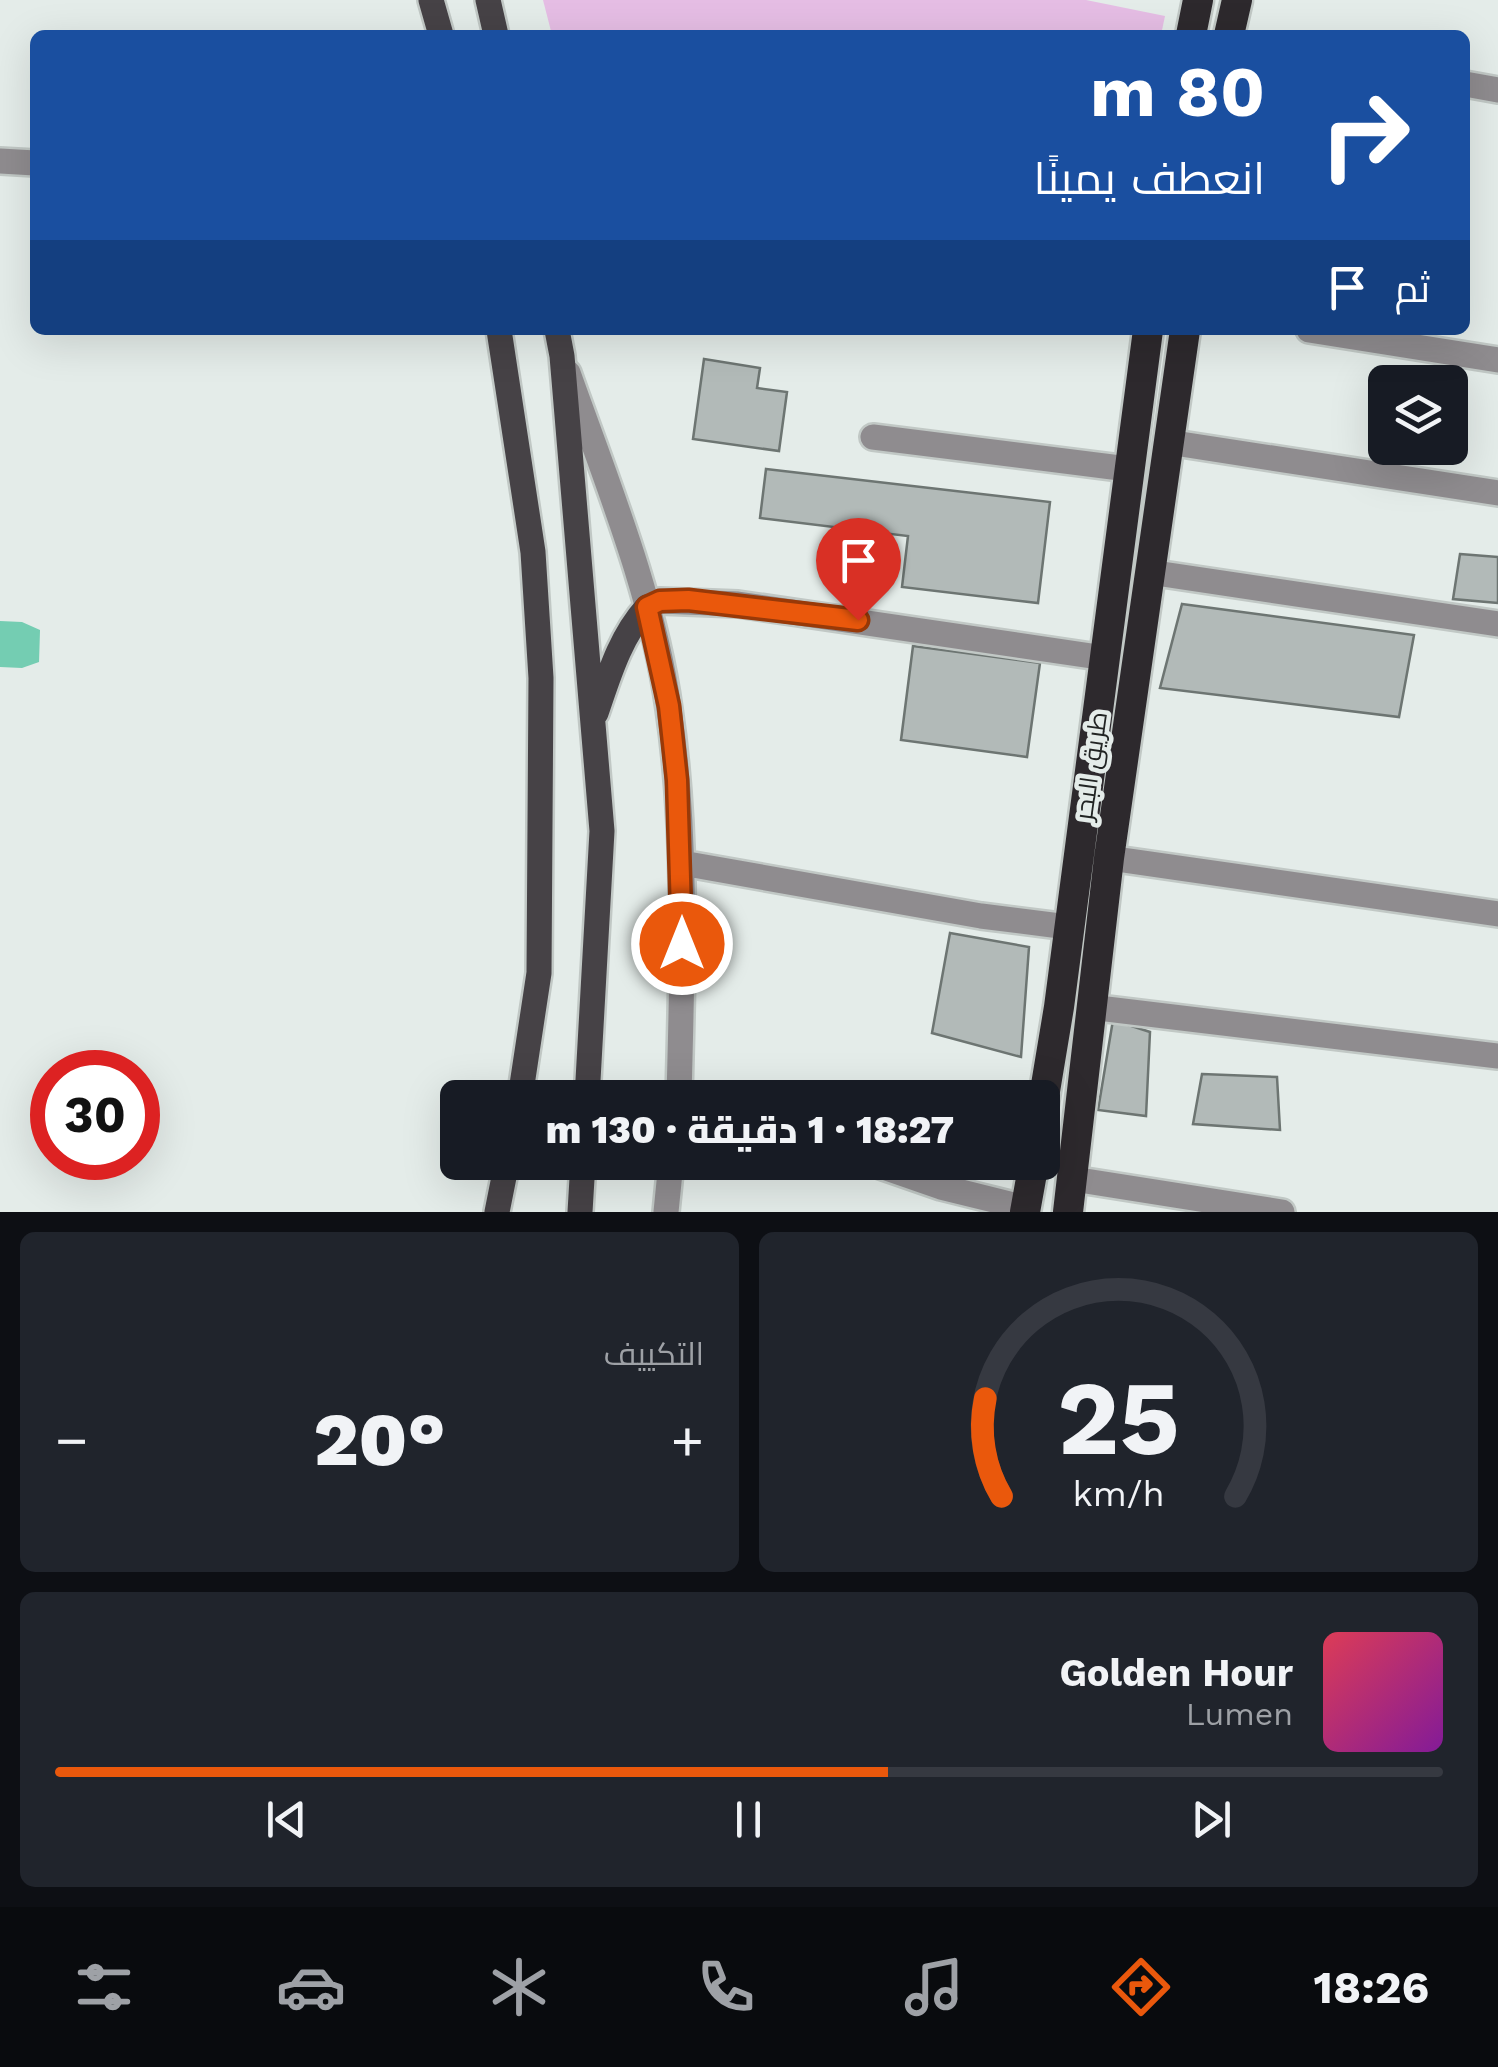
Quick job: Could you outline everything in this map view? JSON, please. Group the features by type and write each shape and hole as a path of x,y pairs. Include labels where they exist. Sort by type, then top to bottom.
{"highway":[{"path":"1192,30 1198,0"},
{"path":"1230,30 1237,0"},
{"name":"طريق البحر","path":"1046,1080 1147,335"},
{"name":"طريق البحر","path":"1068,1212 1109,858 1184,335"},
{"path":"1026,1210 1031,1180"}],"main road":[{"path":"431,0 439,30"},
{"path":"488,0 495,30"},
{"path":"499,335 533,552 541,678 540,973 523,1080"},
{"path":"558,335 602,830 587,1080"},
{"path":"593,723 613,662 633,622 647,607"},
{"path":"497,1212 503,1180"},
{"path":"580,1212 582,1180"}],"street":[{"path":"1470,85 1498,90"},
{"path":"0,161 30,163"},
{"path":"1340,335 1498,360"},
{"path":"562,356 647,607 669,706 682,863 679,1080"},
{"path":"873,437 1128,470"},
{"path":"1168,442 1498,493"},
{"path":"1150,572 1498,624"},
{"path":"647,607 674,600 738,604 1105,658"},
{"path":"1109,858 1498,914"},
{"path":"682,863 981,916 1068,927"},
{"path":"1090,1006 1498,1056"},
{"path":"666,1212 670,1180"},
{"path":"921,1180 1026,1210"},
{"path":"1073,1180 1282,1212"}],"shaded area":[{"path":"543,0 1086,0 1165,16 1162,30 551,30"},
{"path":"0,621 22,622 40,630 39,662 22,668 0,667"}],"building":[{"path":"704,359 760,368 757,388 787,392 779,451 693,439"},
{"path":"766,469 1050,502 1038,603 902,587 908,536 760,518"},
{"path":"1460,554 1498,557 1498,603 1453,599"},
{"path":"1182,604 1414,635 1399,717 1160,688"},
{"path":"913,646 1040,663 1027,757 901,740"},
{"path":"950,933 1029,947 1021,1057 932,1033"},
{"path":"1113,1020 1150,1032 1146,1116 1098,1110"},
{"path":"1202,1074 1277,1077 1280,1130 1193,1124"}],"route":[{"path":"682,944 677,780 669,706 647,607 660,601 688,600 858,620"}]}
